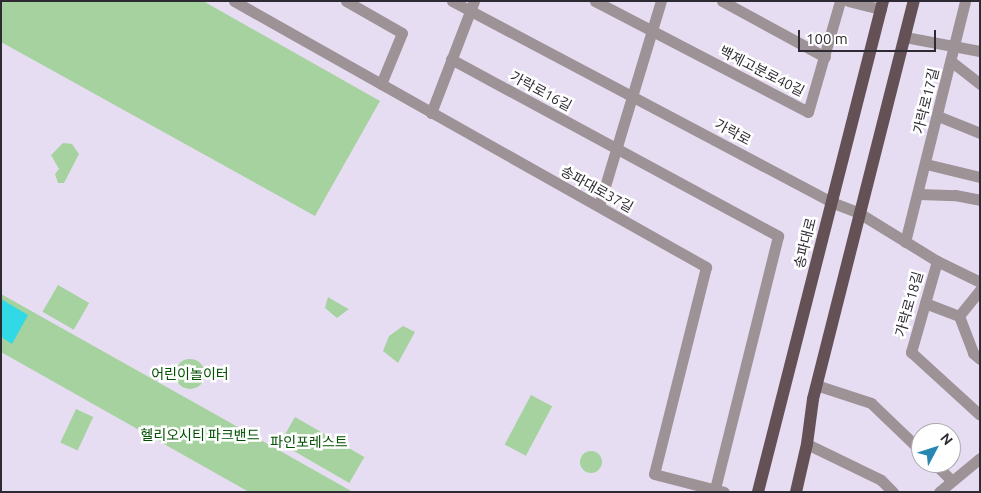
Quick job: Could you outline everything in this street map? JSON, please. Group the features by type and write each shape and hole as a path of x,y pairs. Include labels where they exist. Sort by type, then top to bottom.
{"main road":[{"path":"796,492 807,444 816,385 914,1"},
{"name":"송파대로","path":"758,492 882,5"}],"street":[{"name":"송파대로37길","path":"234,1 706,267 654,474 720,491 778,236"},
{"path":"346,1 402,33 382,84"},
{"name":"가락로","path":"452,1 472,6 831,202 859,214 937,262 980,282"},
{"name":"백제고분로40길","path":"595,1 808,112 825,57"},
{"path":"599,206 662,1"},
{"path":"722,1 825,57 840,1"},
{"path":"848,1 882,5"},
{"name":"가락로17길","path":"905,242 952,62 965,1"},
{"path":"431,113 472,6"},
{"path":"905,37 980,51"},
{"name":"가락로16길","path":"451,59 778,236"},
{"path":"952,62 980,84"},
{"path":"938,116 980,133"},
{"path":"926,164 980,177"},
{"path":"919,194 976,199 980,182"},
{"name":"가락로18길","path":"937,262 911,352 980,414"},
{"path":"959,316 980,290"},
{"path":"925,303 959,316 974,354 980,359"},
{"path":"816,385 871,403 911,441"},
{"path":"807,444 882,480 893,492"},
{"path":"939,492 980,458"},
{"path":"944,473 952,481"}],"green space":[{"path":"1,1 203,1 380,101 315,216 1,42"},
{"path":"63,143 72,144 79,154 64,183 58,183 55,174 59,169 51,155"},
{"path":"58,285 89,303 74,330 42,312"},
{"name":"헬리오시티 파크밴드","path":"1,294 353,492 249,492 1,352"},
{"path":"328,297 349,309 337,318 325,308"},
{"path":"403,326 415,332 398,363 383,351 389,336"},
{"name":"어린이놀이터","path":"190,359 201,363 205,374 201,385 190,389 179,385 175,374 179,363"},
{"path":"531,395 552,406 526,456 505,444"},
{"path":"76,409 93,417 78,451 60,443"},
{"name":"파인포레스트","path":"295,417 364,457 349,483 280,443"},
{"path":"591,451 599,454 602,462 599,470 591,473 583,470 580,462 583,454"}],"water":[{"path":"1,299 28,315 12,344 1,337"}]}
